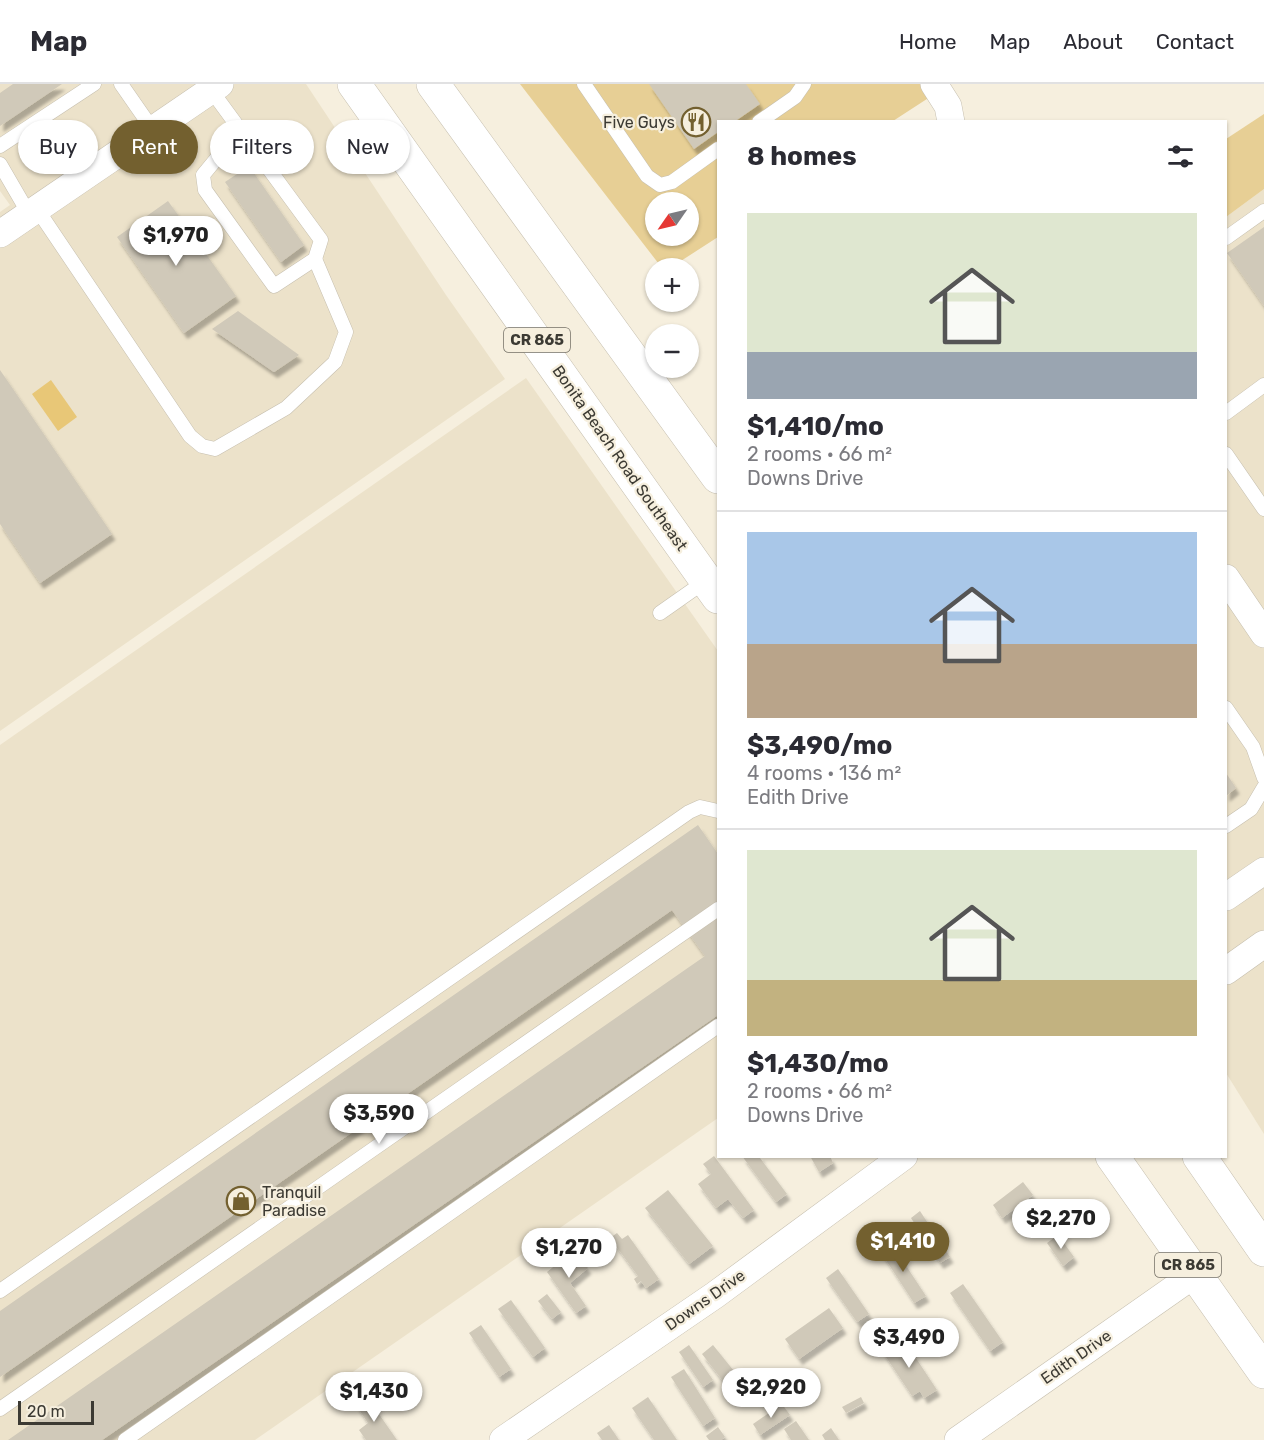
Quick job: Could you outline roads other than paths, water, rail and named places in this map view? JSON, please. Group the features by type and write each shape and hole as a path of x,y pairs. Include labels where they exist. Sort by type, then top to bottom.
{"main road":[{"name":"Bonita Beach Road Southeast","path":"354,84 713,589"},
{"path":"433,84 717,476"},
{"name":"CR 865","path":"1113,1158 1264,1372"},
{"path":"1200,1158 1264,1250"}],"street":[{"path":"934,84 948,106 951,120"},
{"path":"168,120 216,87"},
{"path":"0,234 110,159"},
{"path":"1227,579 1264,632"},
{"path":"1227,896 1264,871"},
{"path":"1227,970 1264,944"},
{"name":"Downs Drive","path":"503,1440 715,1294 901,1158"},
{"name":"Edith Drive","path":"958,1440 1195,1275"}],"lane":[{"path":"0,146 94,84"},
{"path":"121,84 146,120"},
{"path":"584,84 647,176 660,185 672,182 717,150"},
{"path":"762,120 795,97 804,84"},
{"path":"216,87 234,120"},
{"path":"0,164 190,436 202,446 215,449 286,408 335,362 346,332 315,259"},
{"path":"210,166 203,175 205,190 274,286 315,259 321,240 272,174"},
{"path":"1227,237 1264,211"},
{"path":"1227,412 1264,386"},
{"path":"1227,455 1264,509"},
{"path":"660,614 713,589"},
{"path":"1227,709 1253,747 1264,778"},
{"path":"1227,825 1251,809 1264,787"},
{"path":"0,1291 688,812 700,807 717,810"},
{"path":"0,1409 717,910"},
{"path":"125,1440 717,1027"}],"place":[{"name":"Five Guys","path":"696,122"},
{"name":"Tranquil Paradise","path":"241,1201"}]}
